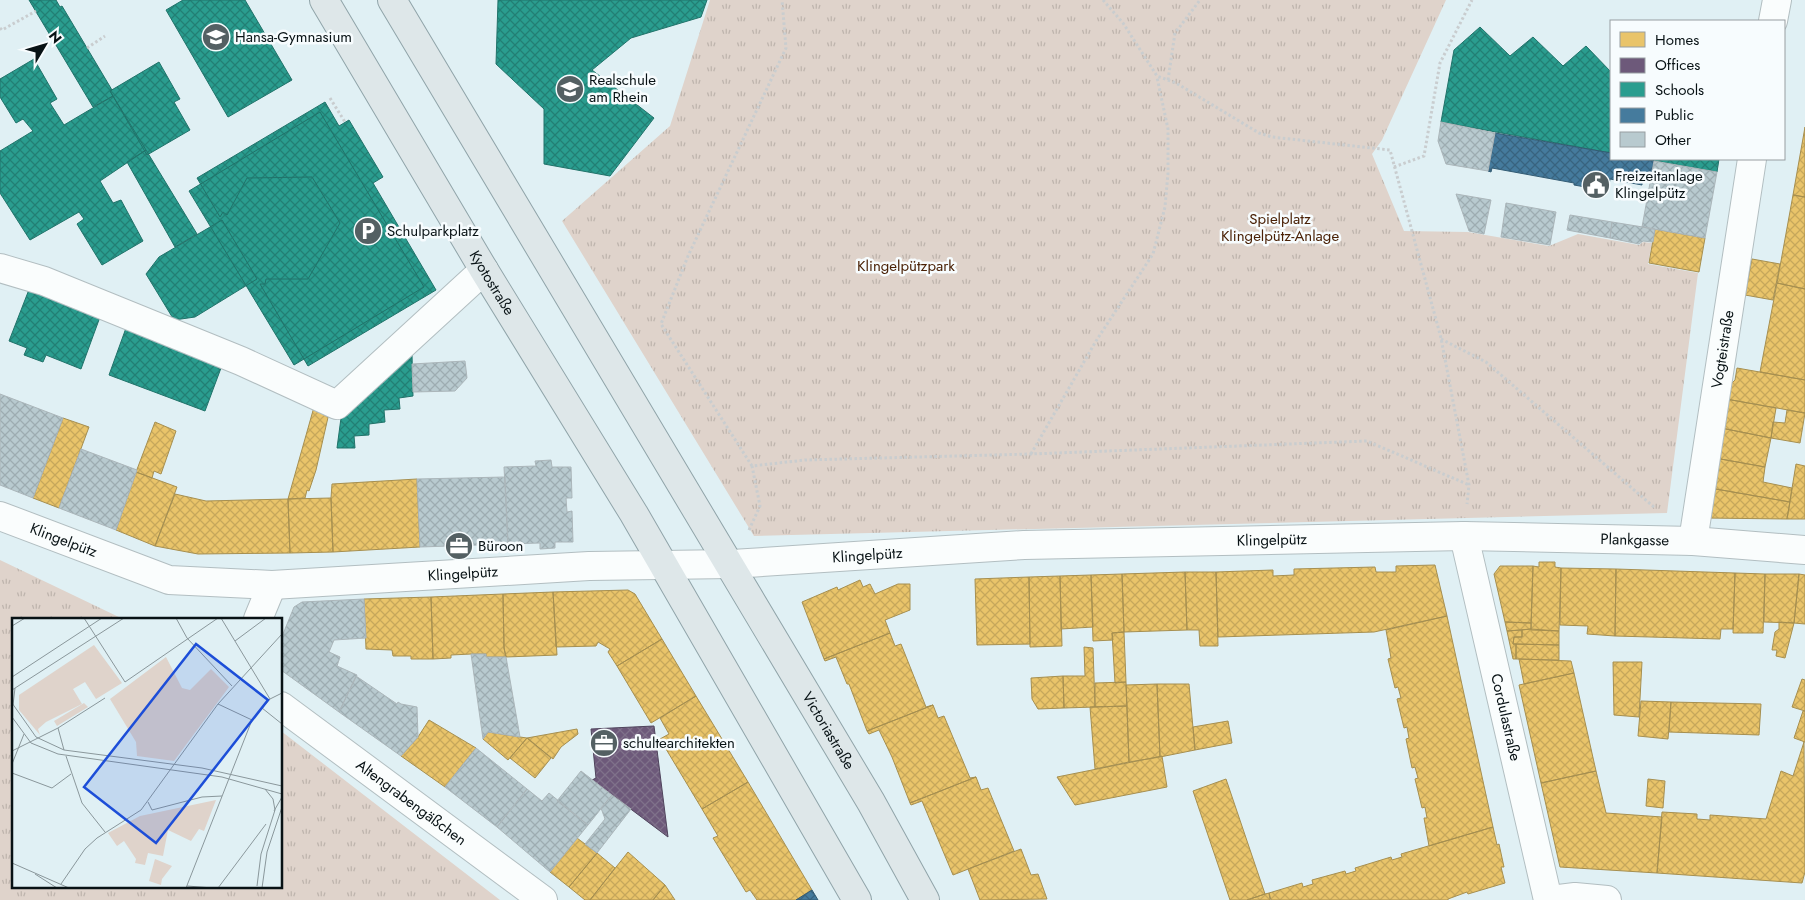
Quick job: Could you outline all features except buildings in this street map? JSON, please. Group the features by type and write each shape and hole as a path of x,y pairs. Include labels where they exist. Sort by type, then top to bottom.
{"main road":[{"name":"Kyotostraße","path":"324,0 484,270 634,514 662,564"},
{"path":"392,0 730,564"},
{"path":"662,564 857,900"},
{"name":"Victoriastraße","path":"730,564 871,802 925,900"}],"street":[{"path":"1773,20 1777,0"},
{"name":"Vogteistraße","path":"1693,541 1752,160"},
{"path":"0,268 44,281 232,357 337,405 484,270"},
{"name":"Klingelpütz","path":"0,516 169,580 272,585 579,566 730,564 1024,545 1464,536"},
{"name":"Plankgasse","path":"1464,536 1693,541 1805,550"},
{"name":"Cordulastraße","path":"1464,536 1549,900"},
{"path":"258,618 272,585"},
{"name":"Altengrabengäßchen","path":"282,707 543,900"},
{"path":"1549,900 1575,897 1607,900"}],"path":[{"path":"730,564 760,506 752,466 661,324 688,256 786,48 782,0"},
{"path":"1031,454 1096,341 1153,254 1165,207 1168,173 1168,129 1157,76 1123,23 1103,0"},
{"path":"1168,80 1175,32 1200,0"},
{"path":"1394,167 1424,156 1440,63 1472,0"},
{"path":"0,28 2,30 36,11"},
{"path":"87,48 105,36"},
{"path":"1157,76 1168,80 1259,133 1272,137 1390,150 1441,338 1469,485 1464,536"},
{"path":"330,98 345,122"},
{"path":"1441,338 1486,362 1656,509"},
{"path":"752,466 805,460 1031,454 1367,441 1469,485"}],"green space":[{"name":"Klingelpützpark","path":"710,0 1446,0 1382,140 1372,154 1404,231 1468,232 1549,246 1578,234 1639,245 1643,242 1652,243 1648,264 1698,273 1667,513 754,536 562,221 670,126"},
{"path":"0,560 121,618 12,618 12,888 282,888 282,732 500,900 0,900"}],"place":[{"name":"Hansa-Gymnasium","path":"216,37"},
{"name":"Realschule am Rhein","path":"570,89"},
{"name":"Freizeitanlage Klingelpütz","path":"1596,185"},
{"name":"Schulparkplatz","path":"368,231"},
{"name":"Büroon","path":"459,546"},
{"name":"schultearchitekten","path":"604,743"}],"park label":[{"name":"Spielplatz Klingelpütz-Anlage","path":"1280,228"}]}
